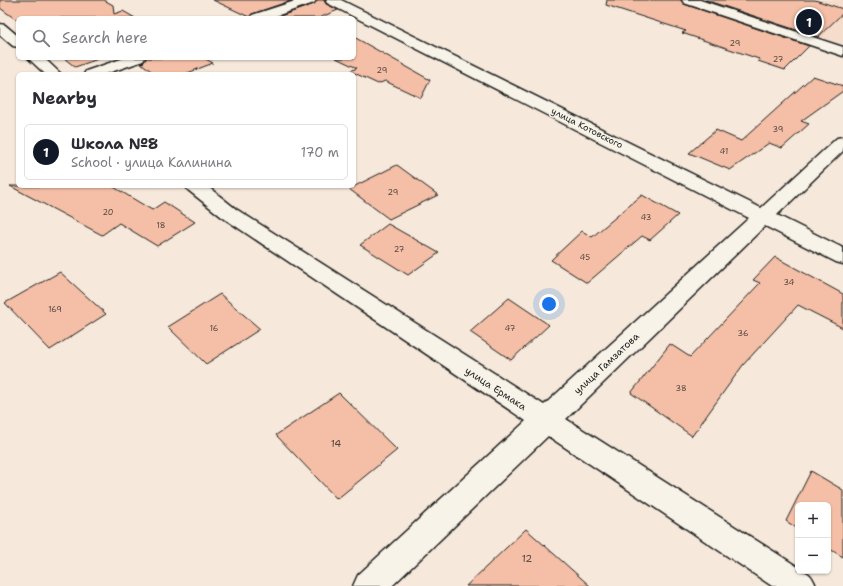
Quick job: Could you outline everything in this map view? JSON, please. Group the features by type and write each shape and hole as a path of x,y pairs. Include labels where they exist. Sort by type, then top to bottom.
{"street":[{"path":"263,16 310,0"},
{"name":"улица Котовского","path":"331,0 843,257"},
{"path":"688,0 843,52"},
{"path":"0,28 16,41"},
{"path":"37,60 52,72"},
{"path":"97,72 132,60"},
{"name":"улица Гамзатова","path":"369,586 843,142"},
{"name":"улица Ермака","path":"198,188 229,213 800,586"}],"shaded area":[{"path":"709,0 843,0 843,45"}],"building":[{"path":"0,0 104,0 113,5 114,14 123,11 132,16 16,16 16,20 0,8"},
{"path":"213,0 293,0 250,16 247,16"},
{"path":"317,0 324,0 326,4 338,10 324,16 281,16 314,4"},
{"path":"607,0 681,0 684,4 809,46 785,70 758,61 759,59 682,33 686,31 606,5"},
{"path":"705,0 815,0 843,9 843,13 818,37"},
{"path":"356,38 430,80 421,98 385,81 378,84 356,74 356,72 350,71 357,68 340,60 356,60"},
{"path":"66,60 95,60 75,67"},
{"path":"145,60 208,60 213,63 190,72 152,72 141,63"},
{"path":"813,76 843,86 843,91 801,121 809,124 782,148 769,143 730,170 689,153 716,130 741,141"},
{"path":"397,165 438,195 389,219 349,189 356,188 356,186"},
{"path":"10,186 16,186 16,188 115,188 152,210 164,202 195,222 157,246 119,223 102,235"},
{"path":"642,195 678,215 650,240 642,236 587,283 551,260 582,231 592,237"},
{"path":"388,224 439,253 408,275 360,245"},
{"path":"775,257 843,294 843,328 798,305 743,365 692,436 631,393 670,344 690,357 760,283 753,280"},
{"path":"60,272 106,314 50,350 5,303"},
{"path":"220,294 260,329 206,364 168,327"},
{"path":"509,298 549,325 511,360 470,332"},
{"path":"339,393 397,450 337,499 276,435"},
{"path":"811,471 843,490 843,557 831,550 831,502 796,502"},
{"path":"795,503 795,527 786,521"},
{"path":"526,529 590,586 466,586"}],"place":[{"name":"Школа №8","path":"809,22"}]}
